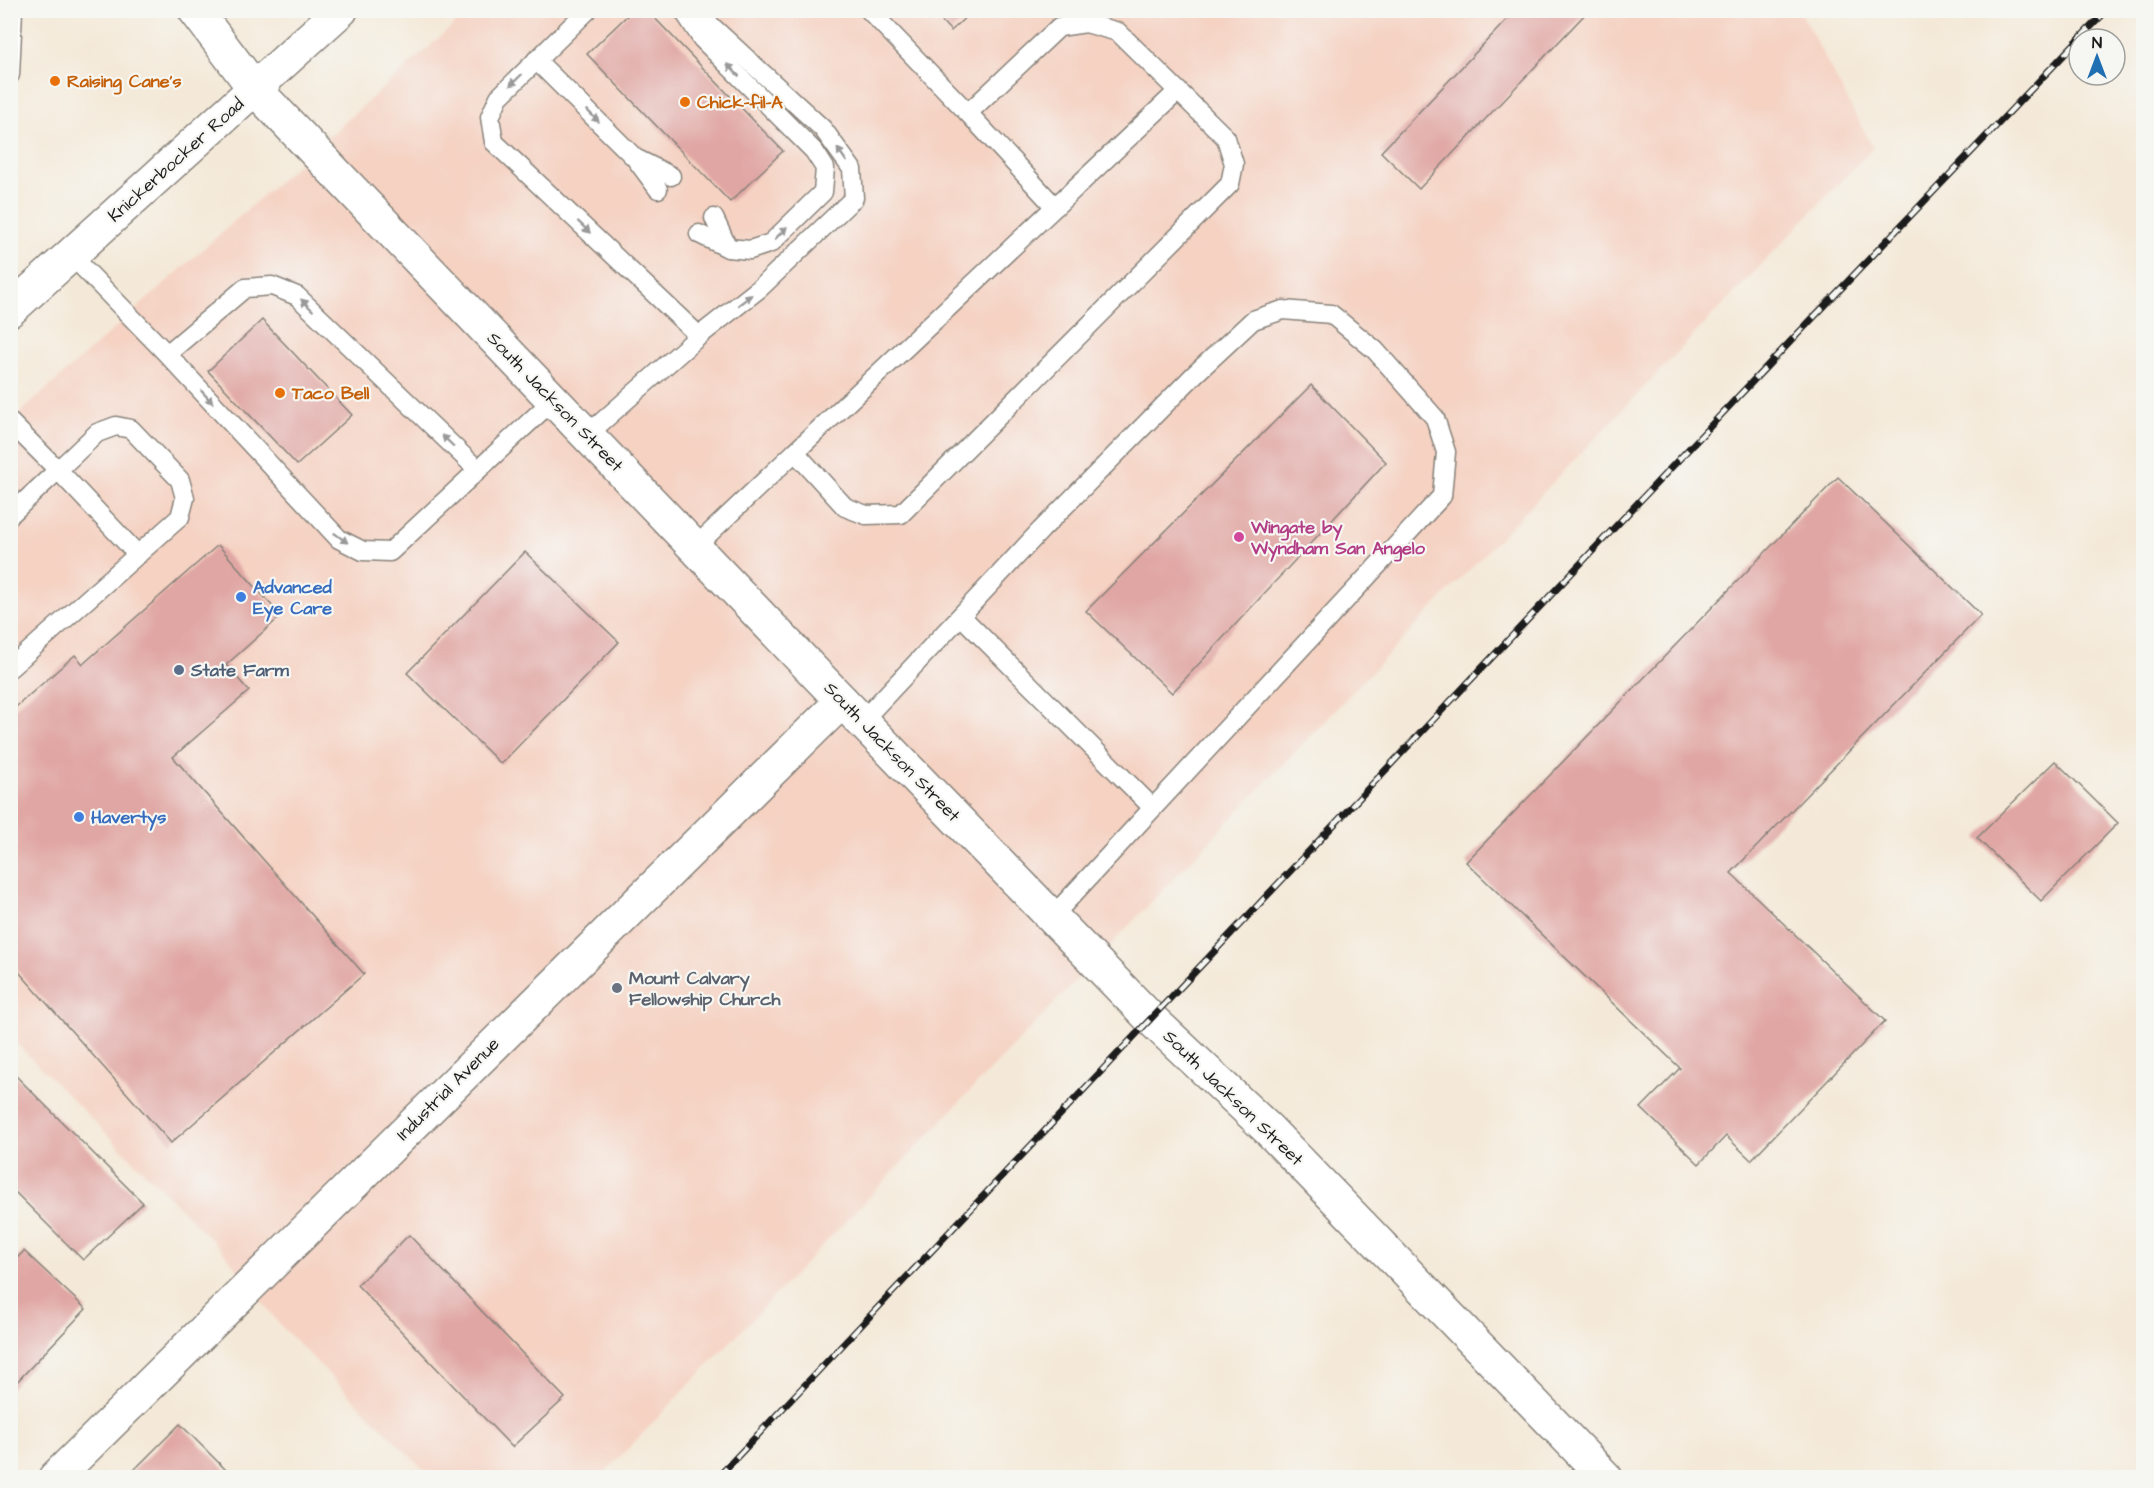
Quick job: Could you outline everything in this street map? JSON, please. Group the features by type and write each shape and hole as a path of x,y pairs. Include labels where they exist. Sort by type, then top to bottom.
{"main road":[{"name":"South Jackson Street","path":"195,10 254,88 553,400 1151,1019 1268,1129 1606,1478"},
{"name":"Knickerbocker Road","path":"10,310 341,10"},
{"name":"Industrial Avenue","path":"55,1478 852,711"}],"lane":[{"path":"10,75 13,10"},
{"path":"588,10 499,97 490,117 494,142 699,336"},
{"path":"683,10 702,39 814,151 825,168 823,192 771,243 750,250 728,248 699,234"},
{"path":"587,435 699,336 760,288 854,198 852,169 823,129 694,10"},
{"path":"869,10 1055,207"},
{"path":"795,452 845,507 866,515 901,514 1230,184 1234,164 1226,138 1118,32 1086,23 1059,27 968,113"},
{"path":"536,60 635,158 658,189"},
{"path":"695,547 1178,91"},
{"path":"635,158 671,176"},
{"path":"714,218 728,248"},
{"path":"71,255 167,354 339,539 363,551 390,552 553,400"},
{"path":"167,354 245,288 272,286 297,296 478,470"},
{"path":"852,711 961,616 1041,530 1195,374 1253,320 1283,310 1331,314 1375,350 1435,418 1446,452 1442,496 1052,917"},
{"path":"10,422 138,555"},
{"path":"10,515 97,433 116,426 131,429 180,480 185,498 180,517 10,668"},
{"path":"961,616 1153,808"}],"shaded area":[{"path":"469,11 1800,11 1873,148 601,1477 431,1477 279,1324 222,1250 11,1038 10,422"}],"building":[{"name":"Chick-fil-A","path":"633,10 647,10 783,151 730,202 587,54"},
{"path":"931,10 973,10 951,31"},
{"path":"1516,10 1589,10 1419,189 1381,152"},
{"name":"Taco Bell","path":"262,320 352,415 297,465 208,371"},
{"name":"Wingate by Wyndham San Angelo","path":"1311,385 1386,462 1172,693 1086,611"},
{"path":"1838,477 1981,615 1731,873 1885,1021 1751,1160 1726,1136 1699,1164 1641,1108 1680,1068 1466,862"},
{"path":"218,545 281,616 226,665 249,691 173,757 364,974 171,1143 10,962 10,712 75,655 83,664"},
{"path":"525,552 619,642 501,764 407,673"},
{"path":"2055,761 2118,823 2041,901 1977,838"},
{"path":"15,1075 143,1203 83,1260 10,1187 10,1080"},
{"path":"409,1235 565,1398 512,1447 357,1285"},
{"path":"24,1251 86,1309 10,1389 10,1265"},
{"path":"180,1424 234,1478 126,1478"}],"railway":[{"path":"2091,27 2107,10"},
{"path":"717,1478 2067,52"}],"place":[{"name":"Raising Cane's","path":"55,81"},
{"name":"Chick-fil-A","path":"685,102"},
{"name":"Taco Bell","path":"280,393"},
{"name":"Wingate by Wyndham San Angelo","path":"1239,537"},
{"name":"Advanced Eye Care","path":"241,597"},
{"name":"State Farm","path":"179,670"},
{"name":"Havertys","path":"79,817"},
{"name":"Mount Calvary Fellowship Church","path":"617,988"}]}
